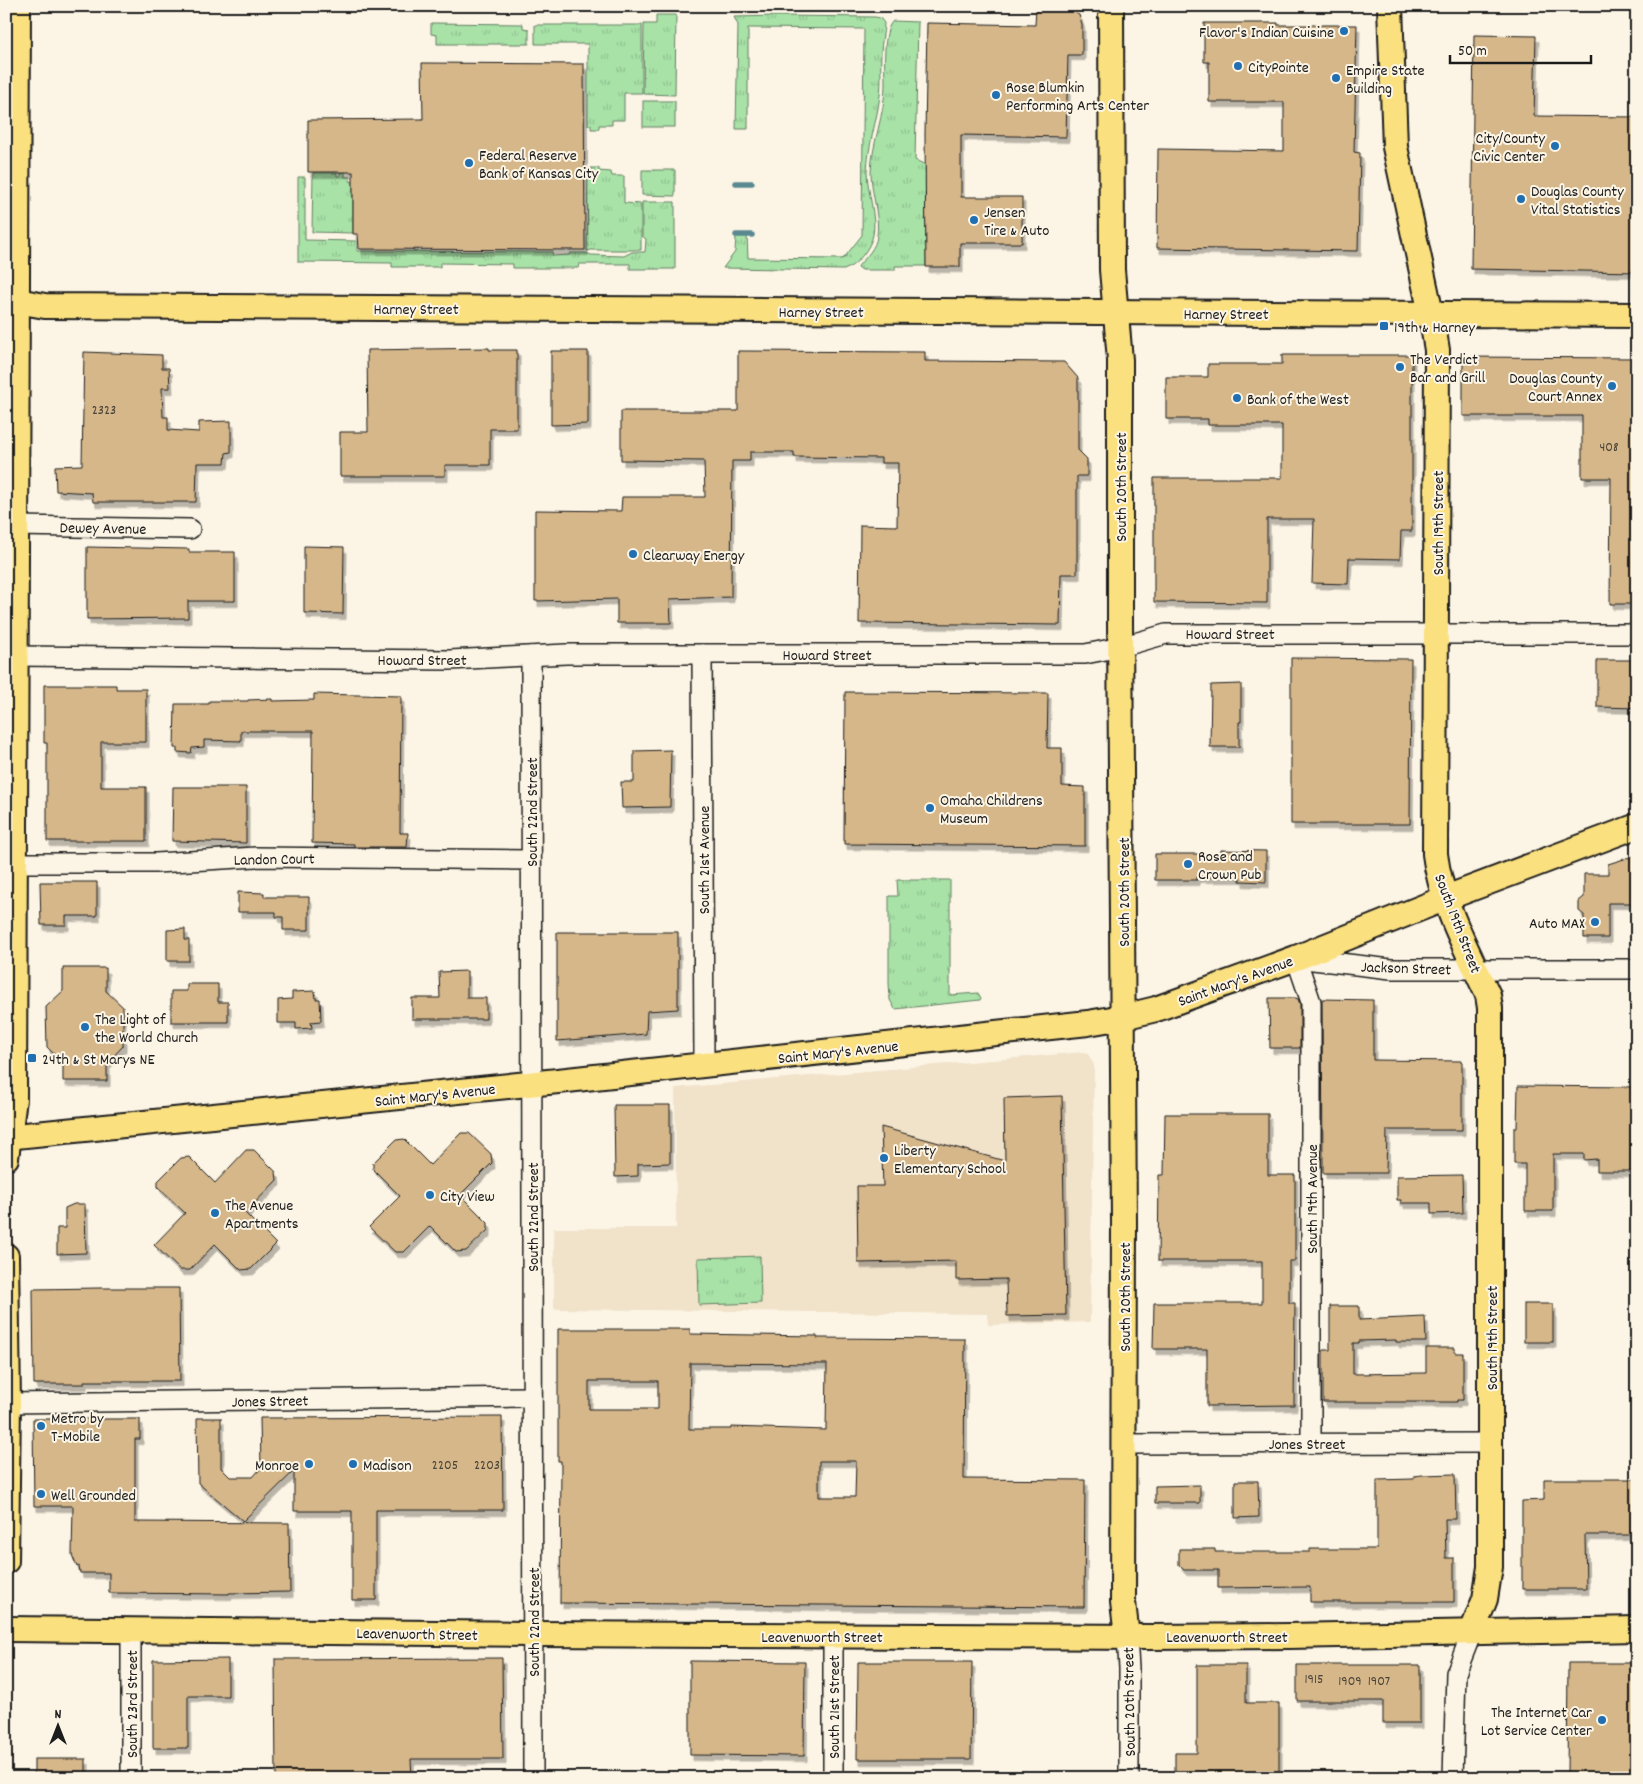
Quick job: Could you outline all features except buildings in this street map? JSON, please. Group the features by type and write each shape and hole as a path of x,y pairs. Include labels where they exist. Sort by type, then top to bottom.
{"main road":[{"path":"8,1144 14,1099 16,863 15,526 11,300 18,6"},
{"name":"South 20th Street","path":"1111,6 1112,270 1120,360 1123,1602 1127,1637"},
{"name":"South 19th Street","path":"1390,6 1394,147 1431,314 1437,350 1435,854 1437,870 1446,898 1488,995 1490,1008 1490,1567 1485,1598 1472,1632"},
{"name":"Harney Street","path":"11,300 45,306 1637,315"},
{"name":"Saint Mary's Avenue","path":"8,1144 1079,1024 1123,1017 1156,1009 1296,958 1446,898 1637,826"},
{"path":"6,1256 8,1403 6,1561"},
{"name":"Leavenworth Street","path":"6,1629 1127,1637 1289,1636 1637,1629"}],"street":[{"name":"Dewey Avenue","path":"15,526 190,529"},
{"name":"Howard Street","path":"15,656 450,660 530,656 702,654 1085,654 1121,647 1166,634 1637,634"},
{"name":"South 21st Avenue","path":"702,654 704,1066"},
{"name":"South 22nd Street","path":"530,656 532,1778"},
{"name":"Landon Court","path":"16,863 156,863 256,857 531,860"},
{"name":"Jackson Street","path":"1296,958 1390,969 1637,969"},
{"name":"South 19th Avenue","path":"1296,958 1311,1002 1311,1443"},
{"name":"Jones Street","path":"8,1403 532,1397"},
{"name":"Jones Street","path":"1124,1444 1491,1443"},
{"name":"South 23rd Street","path":"131,1631 131,1778"},
{"name":"South 19th Street","path":"1454,1778 1456,1673 1472,1632"},
{"name":"South 21st Street","path":"833,1636 833,1778"},
{"name":"South 20th Street","path":"1127,1637 1129,1668 1129,1778"}],"shaded area":[{"name":"Liberty Elementary School","path":"1084,1052 1088,1054 1094,1065 1090,1322 988,1325 987,1314 554,1309 554,1228 676,1228 675,1088"}],"green space":[{"path":"656,15 676,15 675,95 643,94 644,24 656,24"},
{"path":"734,17 875,17 880,18 884,23 881,49 880,95 867,171 874,220 873,235 869,246 862,256 844,270 723,268 735,252 736,236 747,236 748,258 841,259 844,258 862,235 864,29 748,28 748,129 736,129 738,25"},
{"path":"893,21 918,22 915,160 926,165 926,266 895,266 895,270 862,270 858,267 873,248 878,228 871,172 884,96 887,33"},
{"path":"431,23 523,24 523,28 529,29 529,44 437,44 437,35 431,34"},
{"path":"535,25 642,25 642,93 624,93 624,120 612,120 612,125 599,125 599,129 591,129 591,125 588,125 588,44 535,44"},
{"path":"643,101 675,101 675,127 643,127"},
{"path":"591,168 599,168 599,171 611,172 612,176 624,176 624,203 641,204 641,250 587,251 588,172 591,172"},
{"path":"642,170 675,170 675,196 642,195"},
{"path":"340,172 345,172 345,177 350,177 350,181 353,182 353,233 312,232 313,173 337,173 337,176 340,176"},
{"path":"298,177 305,177 305,240 357,241 357,251 552,252 553,256 586,253 591,255 624,256 632,252 645,252 646,239 642,236 642,202 675,202 675,269 630,269 630,264 579,264 578,268 513,268 513,264 440,263 440,267 392,267 392,263 298,262"},
{"path":"897,880 950,880 950,995 978,993 981,998 980,1000 895,1009 890,1000 889,983 889,896 898,896"},
{"path":"760,1256 761,1303 699,1305 698,1258"}],"waterway":[{"path":"736,183 752,183"},
{"path":"736,235 752,235"}],"place":[{"name":"Flavor's Indian Cuisine","path":"1344,31"},
{"name":"CityPointe","path":"1238,66"},
{"name":"Empire State Building","path":"1336,78"},
{"name":"Rose Blumkin Performing Arts Center","path":"996,95"},
{"name":"City/County Civic Center","path":"1555,146"},
{"name":"Federal Reserve Bank of Kansas City","path":"469,163"},
{"name":"Douglas County Vital Statistics","path":"1521,199"},
{"name":"Jensen Tire & Auto","path":"974,220"},
{"name":"19th & Harney","path":"1384,326"},
{"name":"The Verdict Bar and Grill","path":"1400,367"},
{"name":"Douglas County Court Annex","path":"1612,386"},
{"name":"Bank of the West","path":"1237,398"},
{"name":"Clearway Energy","path":"633,554"},
{"name":"Omaha Childrens Museum","path":"930,808"},
{"name":"Rose and Crown Pub","path":"1188,864"},
{"name":"Auto MAX","path":"1595,922"},
{"name":"The Light of the World Church","path":"85,1027"},
{"name":"24th & St Marys NE","path":"32,1058"},
{"name":"Liberty Elementary School","path":"884,1158"},
{"name":"City View","path":"430,1195"},
{"name":"The Avenue Apartments","path":"215,1213"},
{"name":"Metro by T-Mobile","path":"41,1426"},
{"name":"Monroe","path":"309,1464"},
{"name":"Madison","path":"353,1464"},
{"name":"Well Grounded","path":"41,1494"},
{"name":"The Internet Car Lot Service Center","path":"1602,1720"}]}
